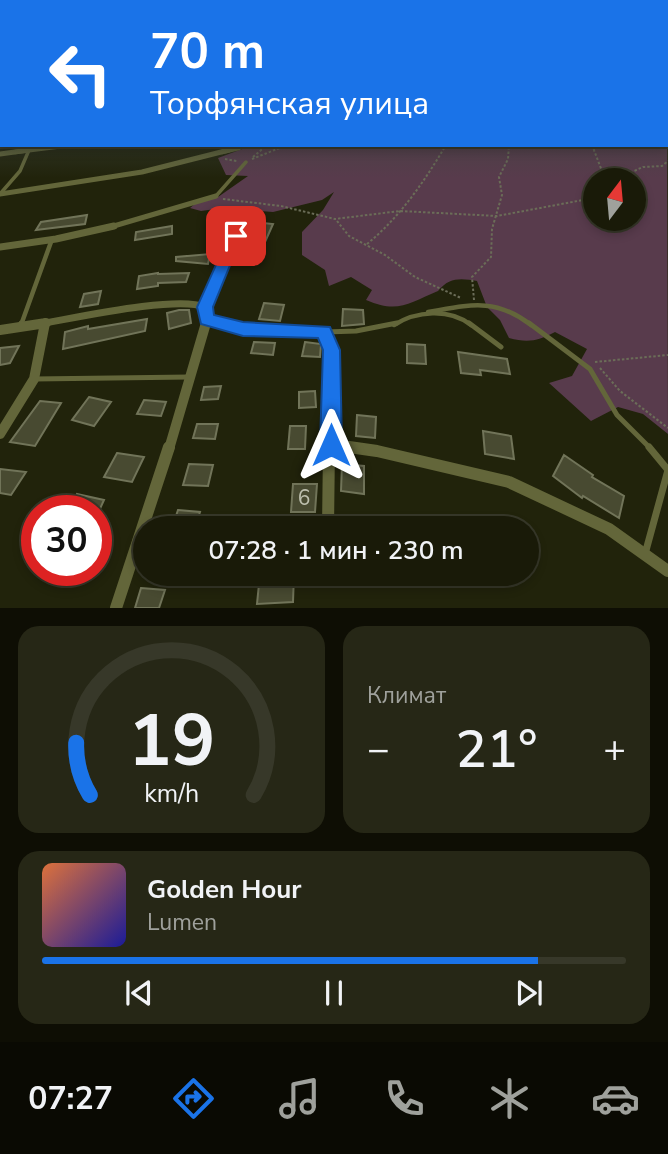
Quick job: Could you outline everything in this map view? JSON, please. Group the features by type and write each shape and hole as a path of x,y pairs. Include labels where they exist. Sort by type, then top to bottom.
{"street":[{"path":"0,154 54,147"},
{"path":"0,194 142,172 239,148"},
{"path":"0,247 51,242 111,228 216,196"},
{"path":"116,608 165,461 207,319 205,307 236,236 241,217"},
{"path":"0,330 166,304 193,302 205,307"},
{"path":"207,319 243,329 324,332 331,350 328,516"},
{"path":"0,434 34,379 45,322"},
{"path":"331,445 377,451 509,482 609,529 668,571"}],"lane":[{"path":"0,194 20,171 29,150"},
{"path":"216,196 246,162"},
{"path":"20,326 51,242"},
{"path":"324,332 356,331 393,325 408,316 475,304 495,305 525,320 590,369 617,415 668,470 645,555"},
{"path":"428,312 464,319 501,347"},
{"path":"34,379 189,377"}],"path":[{"path":"246,162 265,147"},
{"path":"246,162 282,147"},
{"path":"366,244 387,227 429,174 445,147"},
{"path":"475,304 472,277 491,257 492,229 502,195 499,177 508,159 509,147"},
{"path":"593,147 601,168"},
{"path":"641,168 662,166 668,161"},
{"path":"216,196 239,202 281,206 335,219 400,211 497,216 583,200"},
{"path":"335,219 349,236 366,244 415,277 475,304"},
{"path":"668,355 594,362 620,391 668,428"}],"shaded area":[{"path":"248,147 667,147 668,434 643,414 618,407 591,421 549,383 572,376 587,349 555,332 533,340 509,338 500,320 487,307 477,281 451,281 438,291 411,303 395,306 366,300 372,290 351,277 329,286 325,270 302,255 302,232 323,210 334,192 322,200 273,212 223,208 201,211 190,208 196,203 218,197 248,176 226,175 218,158"}],"building":[{"path":"87,215 85,224 36,230 41,222"},
{"path":"263,223 273,224 257,260 252,258"},
{"path":"172,226 172,234 135,240 136,232"},
{"path":"210,254 208,264 176,261 176,257"},
{"path":"189,273 186,282 158,283 158,286 137,289 139,276"},
{"path":"101,291 98,304 80,307 84,294"},
{"path":"264,303 284,305 280,321 259,319"},
{"path":"343,309 363,310 364,324 342,326"},
{"path":"189,310 191,323 169,329 167,313"},
{"path":"147,319 145,331 63,349 65,332 88,326 88,329"},
{"path":"254,342 275,343 273,355 251,353"},
{"path":"305,342 321,344 320,357 302,356"},
{"path":"407,344 425,345 426,364 407,363"},
{"path":"19,346 10,363 0,365 0,348"},
{"path":"458,352 507,359 510,374 480,370 481,375 461,373"},
{"path":"221,386 218,399 201,400 204,387"},
{"path":"315,391 316,407 299,408 299,392"},
{"path":"89,397 111,402 94,426 72,420"},
{"path":"144,400 166,402 161,416 137,414"},
{"path":"40,401 61,403 35,446 10,442"},
{"path":"357,415 376,417 375,438 356,436"},
{"path":"197,424 218,424 215,439 193,438"},
{"path":"290,426 306,426 305,449 288,449"},
{"path":"483,431 511,436 514,459 485,454"},
{"path":"117,453 144,457 132,482 104,477"},
{"path":"564,455 593,475 592,477 624,496 619,518 583,496 582,498 553,476"},
{"path":"189,464 213,465 208,486 183,485"},
{"path":"342,464 364,466 364,494 341,491"},
{"path":"0,469 26,472 11,495 0,493"},
{"path":"293,484 317,484 315,512 291,512"},
{"path":"178,510 200,512 199,516 176,516"},
{"path":"259,586 294,586 293,602 257,604"},
{"path":"141,588 165,590 159,608 135,608"}],"route":[{"path":"236,236 205,307 207,319 243,329 324,332 331,350 331,445"}]}
